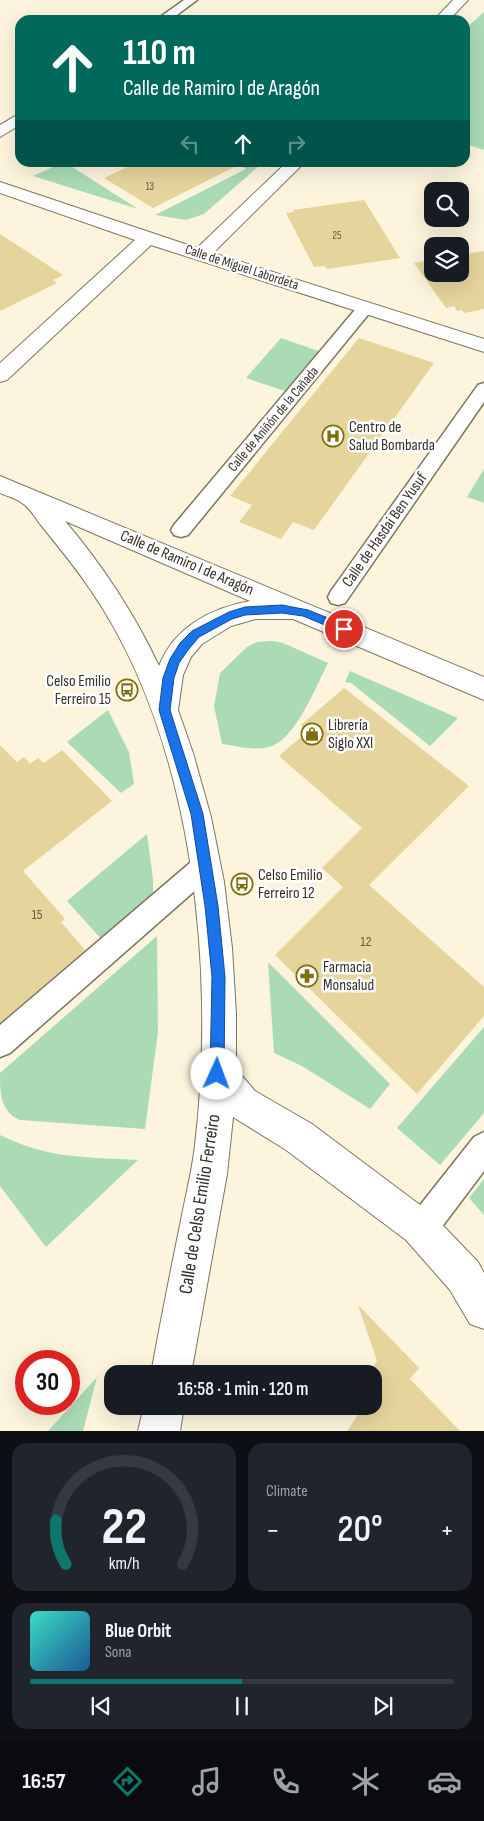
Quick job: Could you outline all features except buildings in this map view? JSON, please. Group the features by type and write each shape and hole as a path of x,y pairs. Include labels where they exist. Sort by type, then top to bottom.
{"street":[{"path":"169,15 191,0"},
{"path":"446,15 461,0"},
{"path":"0,132 15,122"},
{"path":"201,254 292,167"},
{"name":"Calle de Miguel Labordeta","path":"0,187 148,238 484,346"},
{"path":"0,375 148,238"},
{"name":"Calle de Aniñón de la Cañada","path":"180,530 365,308"},
{"name":"Calle de Hasdai Ben Yusuf","path":"338,596 484,389"},
{"name":"Calle de Ramiro I de Aragón","path":"0,484 484,689"},
{"name":"Calle de Celso Emilio Ferreiro","path":"31,498 91,570 130,632 164,710 197,814 206,864 218,959 219,1012 213,1144 173,1365"},
{"name":"Calle de Celso Emilio Ferreiro","path":"164,710 169,678 174,662 184,646 196,634 212,623 245,611 282,609 304,612"},
{"path":"0,1043 206,864"},
{"path":"217,1074 243,1103 299,1137 421,1229 464,1276 484,1310"},
{"path":"213,1144 223,1124 243,1103"},
{"path":"421,1229 484,1147"},
{"path":"159,1431 162,1415"}],"green space":[{"path":"484,12 484,150 470,146 470,25"},
{"path":"53,167 72,167 138,209 33,176"},
{"path":"243,167 258,167 204,214 186,220 155,215 246,169"},
{"path":"281,338 327,354 294,394 246,378"},
{"path":"484,469 484,503 467,497"},
{"path":"272,641 283,643 328,663 304,711 288,735 279,743 269,747 257,748 222,744 214,706 220,673 247,647 257,642"},
{"path":"350,671 458,718 430,746 351,683 345,682"},
{"path":"108,710 129,752 134,784 121,793 67,742"},
{"path":"147,834 153,879 153,898 103,941 67,901"},
{"path":"157,936 158,1032 145,1129 20,1120 8,1112 2,1101 0,1073"},
{"path":"268,962 390,1084 370,1109 302,1066 274,1053"},
{"path":"484,1027 484,1113 440,1165 397,1128"},
{"path":"0,1135 35,1149 51,1153 138,1160 46,1247 0,1186"},
{"path":"484,1179 484,1215 469,1198"},
{"path":"97,1377 83,1431 48,1431 63,1415 80,1415 80,1396"}],"place":[{"name":"Centro de Salud Bombarda","path":"333,436"},
{"name":"Celso Emilio Ferreiro 15","path":"127,690"},
{"name":"Librería Siglo XXI","path":"312,734"},
{"name":"Celso Emilio Ferreiro 12","path":"242,884"},
{"name":"Farmacia Monsalud","path":"307,976"}],"route":[{"path":"217,1074 218,959 212,906 197,814 164,710 169,678 174,662 184,646 196,634 212,623 245,611 282,609 304,612 344,629"}]}
